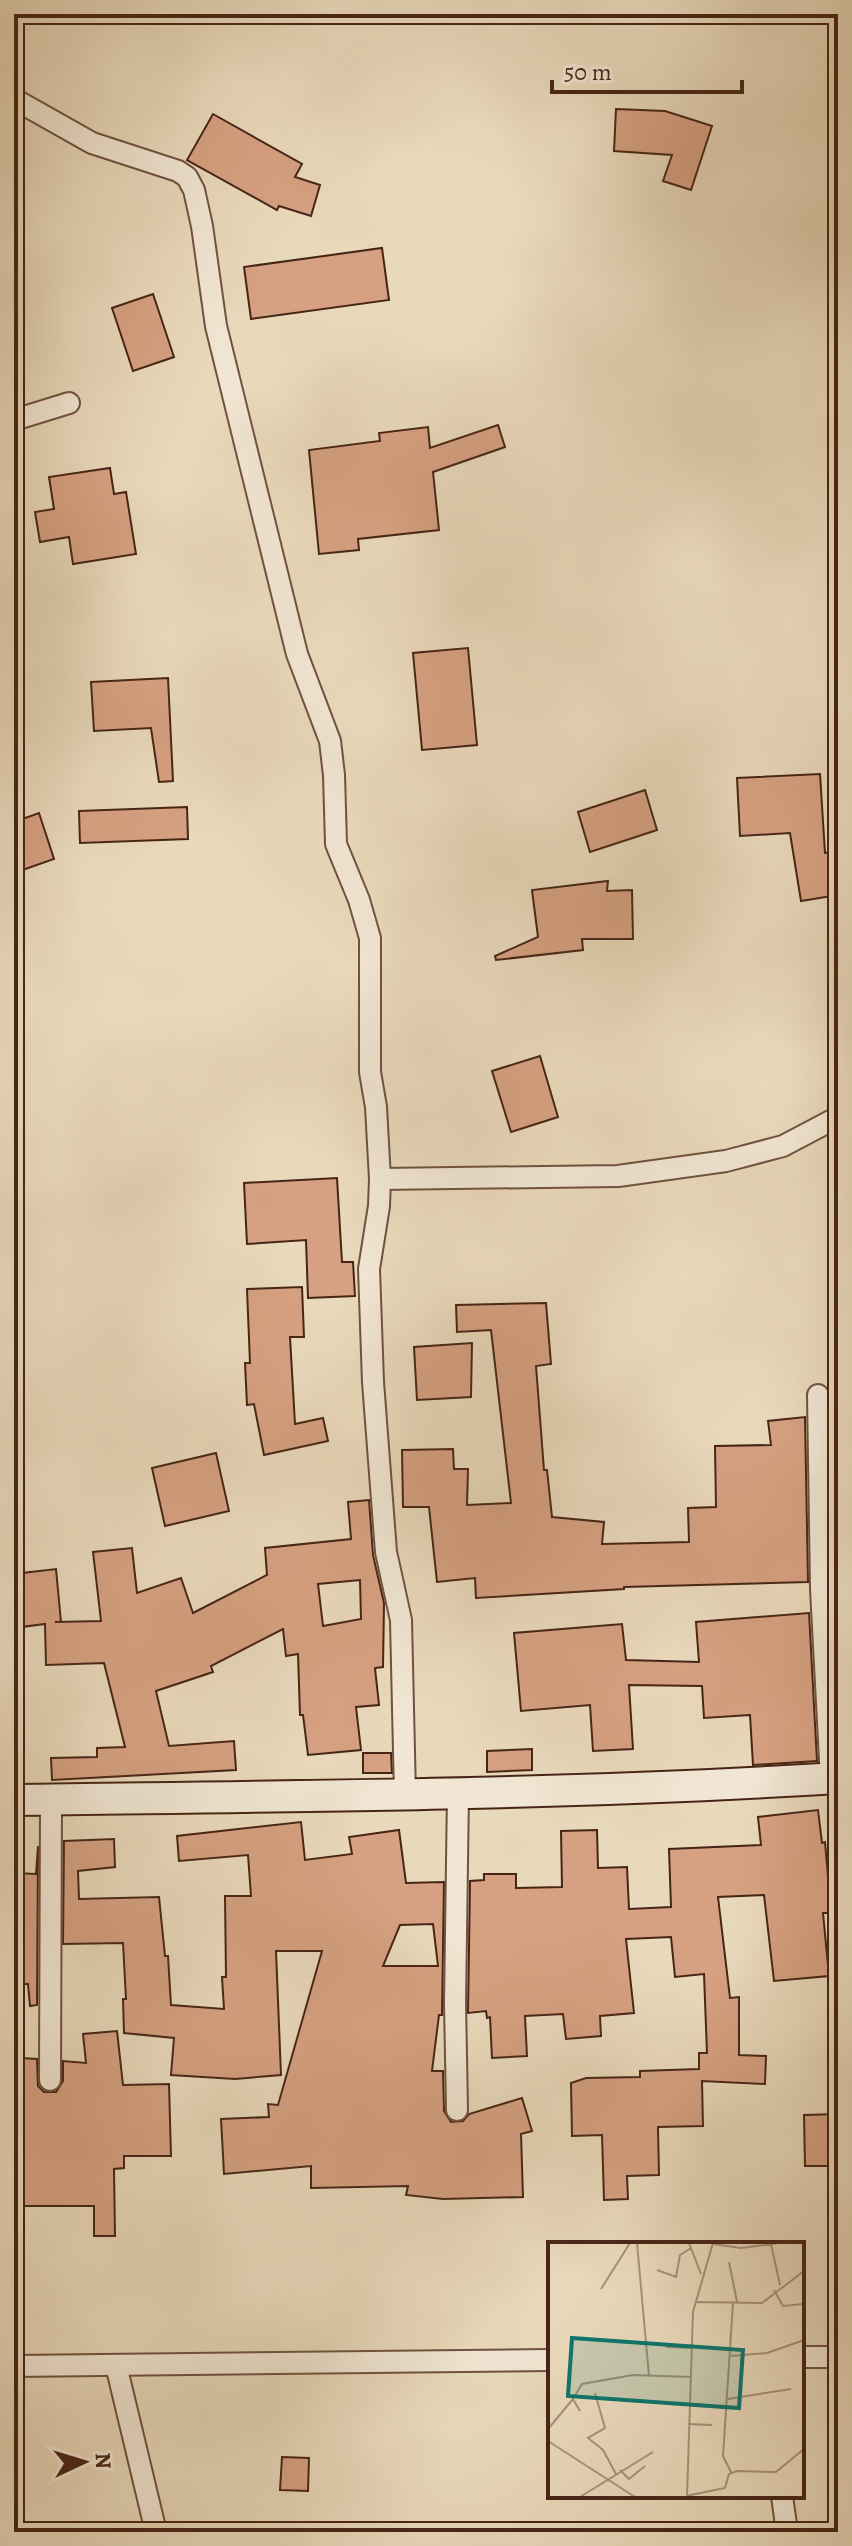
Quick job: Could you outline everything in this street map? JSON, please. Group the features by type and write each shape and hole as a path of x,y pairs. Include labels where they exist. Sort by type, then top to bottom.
{"street":[{"path":"14,99 92,143 178,171 187,177 194,190 219,341 297,654 330,741 336,844 359,900 370,938 370,1072 376,1107 380,1179 369,1269 372,1368 386,1552 401,1620 405,1795"},
{"path":"14,420 69,403"},
{"path":"380,1179 618,1176 726,1161 783,1146 838,1117"},
{"path":"14,1800 405,1795 713,1786 835,1778 821,1589 818,1395"},
{"path":"457,2110 458,1793"},
{"path":"50,2080 51,1799"},
{"path":"804,2357 838,2357"},
{"path":"14,2366 548,2360"},
{"path":"116,2365 156,2532"},
{"path":"782,2498 787,2532"}],"building":[{"path":"616,109 665,111 712,126 691,190 663,181 672,155 614,151"},
{"path":"213,114 302,164 295,177 320,185 311,216 279,206 277,210 187,160"},
{"path":"382,248 389,300 251,319 244,267"},
{"path":"153,294 174,357 133,371 112,308"},
{"path":"498,425 505,447 433,472 439,530 358,539 359,550 319,554 309,450 380,441 379,433 428,427 430,448"},
{"path":"110,468 114,494 126,492 136,554 73,564 69,537 40,542 35,512 54,509 49,477"},
{"path":"468,648 477,745 422,750 413,653"},
{"path":"168,678 173,781 159,782 151,728 94,731 91,682"},
{"path":"820,774 825,853 833,852 838,895 801,901 790,833 740,836 737,778"},
{"path":"645,790 657,830 590,852 578,812"},
{"path":"187,807 188,839 80,843 79,811"},
{"path":"39,813 54,859 14,873 14,822"},
{"path":"608,881 607,891 632,890 633,939 582,939 583,950 496,960 495,956 538,937 532,890"},
{"path":"540,1056 558,1117 511,1132 492,1071"},
{"path":"337,1178 342,1262 353,1262 355,1296 308,1298 306,1240 247,1244 244,1183"},
{"path":"302,1287 304,1337 290,1337 295,1424 323,1418 328,1441 264,1455 254,1404 247,1405 245,1363 250,1363 247,1289"},
{"path":"546,1303 551,1364 536,1366 544,1470 547,1470 552,1517 604,1522 602,1544 689,1542 688,1508 716,1507 715,1446 771,1445 768,1421 805,1417 808,1582 624,1587 476,1598 475,1578 437,1582 429,1507 403,1507 402,1450 453,1449 454,1469 468,1469 467,1505 511,1503 491,1330 457,1332 456,1305"},
{"path":"472,1343 471,1397 417,1400 414,1347"},
{"path":"216,1453 229,1511 165,1526 152,1468"},
{"path":"369,1500 373,1555 384,1603 383,1667 375,1668 379,1705 356,1707 361,1750 308,1755 303,1715 300,1715 298,1654 286,1656 283,1629 211,1666 213,1672 156,1691 169,1746 234,1741 236,1770 52,1780 51,1758 97,1757 97,1748 125,1747 104,1663 46,1665 45,1624 14,1628 14,1574 56,1569 61,1622 101,1621 93,1552 132,1548 137,1593 181,1578 193,1613 267,1575 265,1548 351,1539 348,1502","holes":["360,1580 361,1619 323,1626 318,1584"]},
{"path":"809,1613 817,1761 753,1765 750,1715 704,1718 702,1686 629,1685 633,1749 593,1751 590,1705 521,1711 514,1633 622,1624 626,1660 699,1662 696,1622"},
{"path":"532,1749 532,1770 487,1772 487,1751"},
{"path":"363,1753 391,1753 392,1773 363,1773"},
{"path":"818,1810 828,1876 831,1876 832,1913 823,1913 829,1976 774,1981 764,1895 718,1897 730,1998 739,1997 739,2055 766,2056 765,2084 702,2081 703,2126 658,2127 659,2175 627,2176 628,2199 604,2200 602,2135 572,2136 571,2083 586,2078 640,2077 640,2071 699,2069 699,2053 707,2053 704,1974 675,1977 671,1937 626,1939 634,2013 600,2016 601,2036 566,2039 563,2014 525,2016 527,2056 492,2058 490,2017 487,2018 486,2011 468,2013 470,1881 484,1880 484,1874 516,1874 516,1888 562,1887 561,1831 597,1830 598,1868 627,1867 629,1909 671,1907 669,1849 761,1845 758,1817"},
{"path":"301,1822 305,1860 352,1854 349,1837 399,1830 406,1883 444,1882 442,2015 439,2015 432,2071 443,2071 444,2111 451,2122 463,2121 469,2114 522,2098 532,2131 521,2134 523,2197 443,2199 406,2195 408,2186 311,2188 311,2166 224,2174 221,2119 269,2117 268,2104 278,2105 322,1951 276,1951 281,2075 235,2079 171,2075 174,2038 124,2033 123,1943 63,1944 64,1841 114,1839 115,1867 78,1871 79,1899 159,1897 165,1956 168,1956 171,2005 224,2009 225,1896 251,1896 248,1855 179,1861 177,1836","holes":["433,1924 438,1966 383,1966 400,1925"]},
{"path":"38,1846 37,2005 30,2006 28,1984 14,1984 14,1873 36,1874"},
{"path":"117,2031 123,2085 169,2084 171,2156 124,2156 124,2168 114,2169 115,2236 94,2236 94,2206 16,2206 16,2140 22,2058 37,2059 38,2086 44,2092 56,2092 63,2081 63,2061 86,2063 83,2034"},
{"path":"838,2114 838,2166 805,2166 804,2115"},
{"path":"282,2457 309,2458 308,2491 280,2490"}]}
